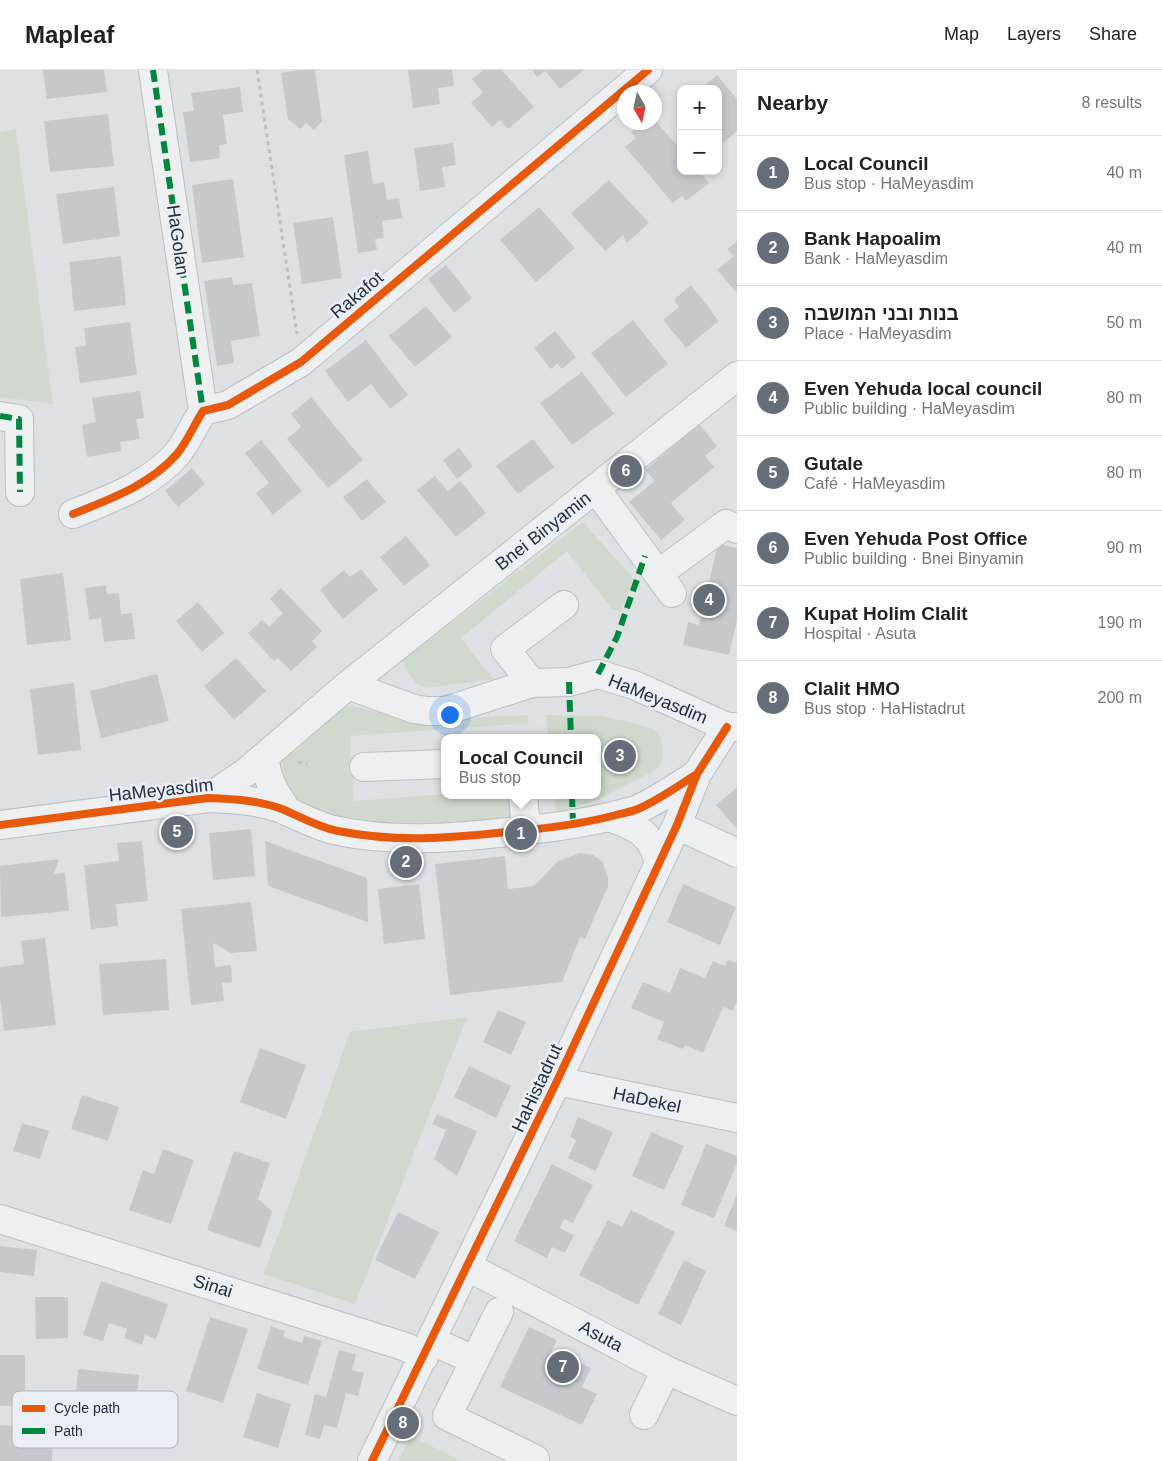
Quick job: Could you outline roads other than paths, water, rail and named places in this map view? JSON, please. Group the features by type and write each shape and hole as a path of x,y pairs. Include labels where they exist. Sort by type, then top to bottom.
{"street":[{"name":"HaGolan","path":"153,70 202,411"},
{"name":"Rakafot","path":"202,411 228,405 301,362 648,70"},
{"name":"Bnei Binyamin","path":"348,685 737,376"},
{"path":"73,514 120,495 164,467 178,453 202,411"},
{"path":"0,416 19,418 20,492"},
{"path":"596,489 665,584 726,524 737,529"},
{"path":"532,683 505,649 564,605"},
{"name":"HaMeyasdim","path":"208,798 245,773 348,685 414,709 444,711 532,683 569,682 598,674 634,684 732,727"},
{"name":"HaHistadrut","path":"372,1461 557,1081 677,825 696,774 732,727"},
{"path":"265,756 268,781 288,812"},
{"path":"364,767 441,764"},
{"name":"HaMeyasdim","path":"0,825 208,798 240,799 260,803 288,812 314,824 338,831 410,840 470,836 573,825 638,809 696,774"},
{"path":"523,799 526,830"},
{"path":"608,817 624,822 648,838 656,849 659,864"},
{"path":"677,825 737,853"},
{"name":"HaDekel","path":"557,1081 737,1118"},
{"name":"Sinai","path":"0,1219 406,1347 427,1349 475,1360"},
{"name":"Asuta","path":"468,1267 666,1370 737,1401"},
{"path":"499,1312 447,1416 535,1459"},
{"path":"644,1415 666,1370"}],"place":[{"name":"Even Yehuda Post Office","path":"626,471"},
{"name":"Even Yehuda local council","path":"709,600"},
{"name":"בנות ובני המושבה","path":"620,756"},
{"name":"Gutale","path":"177,832"},
{"name":"Local Council","path":"521,834"},
{"name":"Bank Hapoalim","path":"406,862"},
{"name":"Kupat Holim Clalit","path":"563,1367"},
{"name":"Clalit HMO","path":"403,1423"}]}
